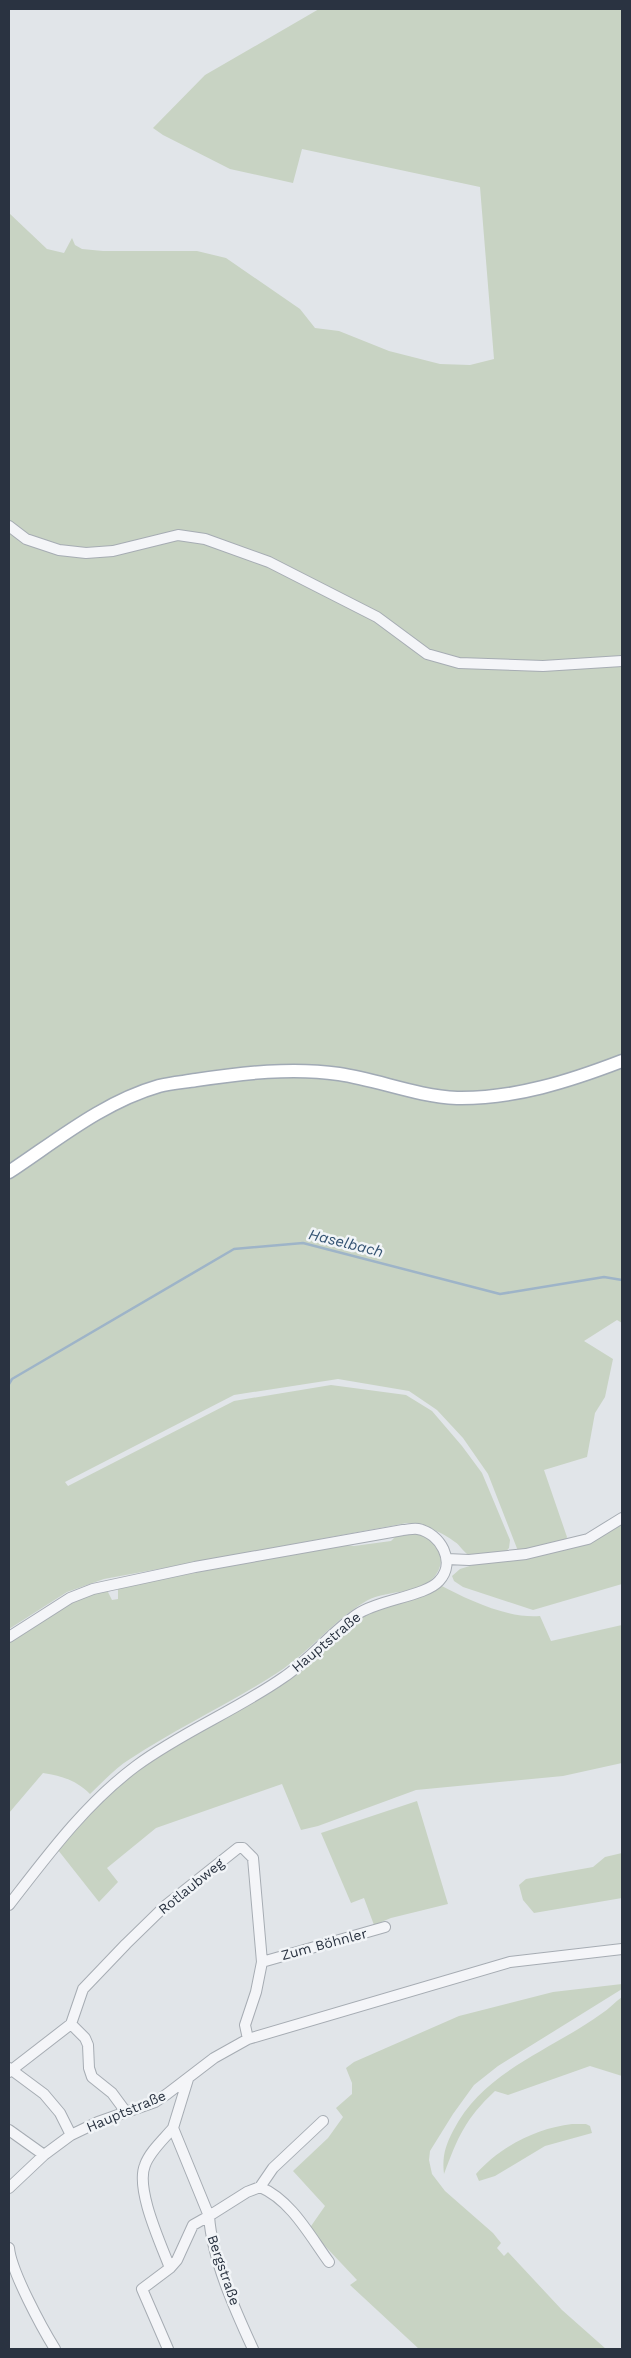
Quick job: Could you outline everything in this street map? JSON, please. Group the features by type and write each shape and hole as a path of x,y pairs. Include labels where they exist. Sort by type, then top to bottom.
{"main road":[{"path":"9,1172 84,1122 123,1100 159,1086 275,1071 339,1074 405,1091 457,1098 492,1096 536,1088 587,1075 622,1061"}],"street":[{"path":"9,526 26,539 59,550 86,553 113,550 178,535 205,539 269,562 376,617 428,654 459,663 534,666 622,661"},
{"path":"9,1637 70,1598 94,1589 195,1567 402,1530 417,1529 431,1534 444,1549 447,1559 469,1560 526,1554 588,1539 622,1518"},
{"name":"Hauptstraße","path":"9,1905 82,1816 122,1777 173,1742 284,1677 356,1615 375,1605 415,1593 439,1582 447,1559"},
{"name":"Rotlaubweg","path":"71,2024 83,1989 126,1944 165,1906 238,1848 243,1848 253,1858 262,1962 256,1992 245,2025 248,2039"},
{"name":"Zum Böhnler","path":"262,1962 385,1927"},
{"name":"Hauptstraße","path":"9,2188 44,2155 71,2135 155,2102 227,2049 248,2039 510,1962 622,1948"},
{"path":"71,2135 60,2113 44,2094 10,2070 71,2024 85,2038 88,2045 89,2068 92,2078 112,2093 126,2112"},
{"path":"170,2268 151,2220 142,2172 146,2162 173,2128 188,2079"},
{"name":"Bergstraße","path":"253,2349 210,2235 209,2216 247,2192 260,2187 273,2168 323,2121"},
{"path":"168,2349 142,2289 170,2268 177,2260 193,2225 209,2216 173,2128"},
{"path":"9,2130 44,2155"},
{"path":"260,2187 272,2192 286,2206 329,2262"},
{"path":"9,2254 43,2330 55,2349"}],"green space":[{"path":"319,9 622,9 622,1323 617,1320 584,1341 613,1359 605,1397 595,1413 587,1457 544,1470 567,1537 565,1542 518,1551 488,1474 463,1438 437,1410 409,1391 338,1379 234,1395 65,1482 68,1486 234,1401 331,1385 406,1395 432,1411 482,1473 510,1540 509,1548 504,1554 486,1557 473,1556 467,1554 457,1543 438,1532 420,1525 407,1523 104,1579 67,1592 9,1629 9,213 47,249 64,253 72,238 75,245 82,249 103,251 197,251 226,258 300,309 315,328 339,331 389,351 440,364 470,365 494,359 480,187 302,149 293,183 230,169 153,128 205,75"},
{"path":"622,1524 622,1584 533,1610 463,1587 454,1581 452,1576 460,1569 473,1565 589,1544"},
{"path":"417,1533 434,1544 441,1560 437,1573 424,1585 368,1600 344,1616 289,1665 130,1759 114,1771 90,1794 68,1779 43,1773 9,1813 9,1643 75,1600 107,1590 112,1600 118,1599 118,1587 345,1545 354,1546 391,1541 397,1535"},
{"path":"440,1585 463,1597 489,1607 515,1615 540,1616 551,1641 622,1625 622,1763 563,1776 416,1790 318,1826 301,1830 282,1784 156,1828 107,1868 118,1882 99,1902 58,1850 126,1779 149,1762 231,1714 318,1654 363,1617 392,1604 424,1596"},
{"path":"417,1801 448,1904 391,1918 374,1925 364,1898 351,1903 321,1833"},
{"path":"622,1853 622,1898 534,1913 523,1900 519,1885 526,1879 593,1867 605,1857"},
{"path":"622,1984 622,1989 498,2066 474,2085 430,2151 429,2160 432,2174 445,2191 493,2233 501,2243 497,2248 504,2256 508,2252 562,2310 606,2349 419,2349 350,2285 357,2280 309,2229 325,2206 293,2171 328,2138 343,2117 336,2108 352,2094 352,2083 346,2068 354,2062 459,2016 553,1992"},
{"path":"622,1997 622,2076 590,2066 508,2095 495,2091 476,2111 463,2129 444,2174 443,2163 450,2136 466,2110 482,2093 500,2077 604,2012"},
{"path":"572,2124 586,2124 590,2126 592,2133 545,2146 495,2176 479,2181 476,2174 485,2164 507,2147 532,2134"}],"waterway":[{"name":"Haselbach","path":"9,1384 12,1379 234,1249 303,1243 500,1294 604,1277 622,1280"}]}
